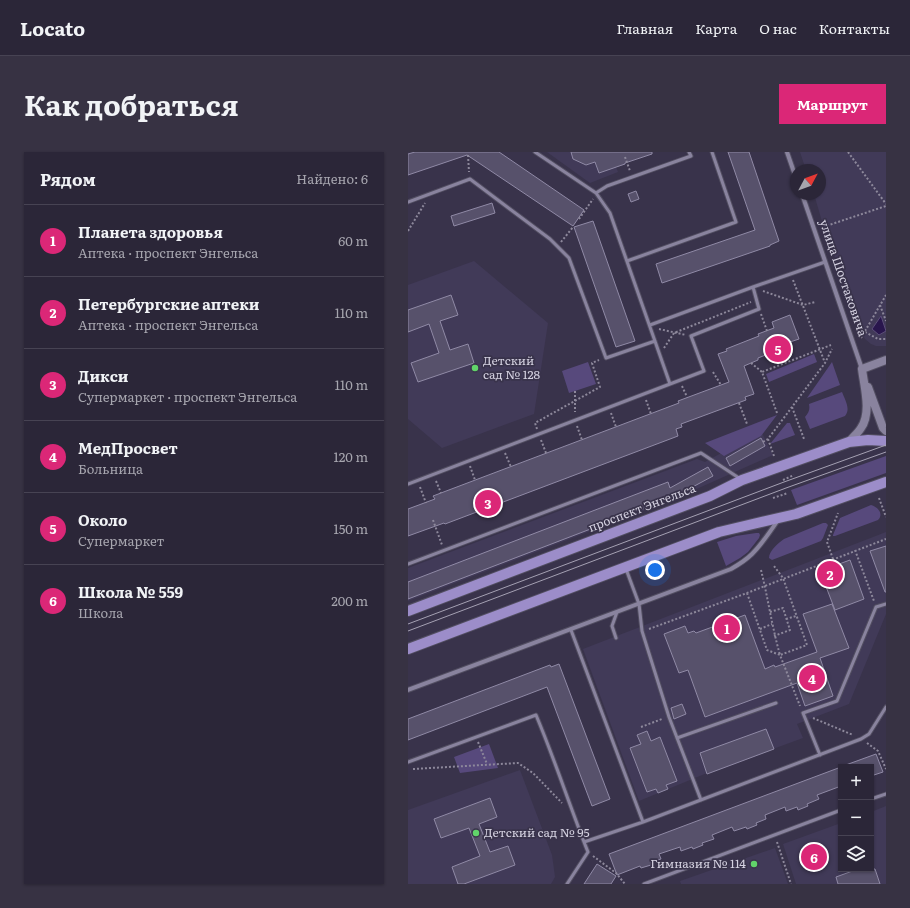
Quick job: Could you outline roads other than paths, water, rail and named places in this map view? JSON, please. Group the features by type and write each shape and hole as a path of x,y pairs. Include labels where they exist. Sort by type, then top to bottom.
{"main road":[{"path":"862,369 886,360"},
{"name":"улица Шостаковича","path":"862,369 883,428 886,431"},
{"name":"улица Шостаковича","path":"849,442 862,427 866,417 867,403 862,369"},
{"name":"проспект Энгельса","path":"408,611 710,496 742,480 849,442 868,440 886,441"},
{"path":"408,649 720,532 796,514 886,482"}],"street":[{"path":"787,152 791,164"},
{"name":"улица Шостаковича","path":"804,200 862,369"},
{"path":"408,690 731,569 743,562 752,554 761,544 779,518"}],"lane":[{"path":"536,152 596,193 610,213 670,384"},
{"path":"596,193 607,186 690,156 689,152"},
{"path":"627,261 736,222 712,152"},
{"path":"408,202 470,179 550,239 569,258 606,358 655,341"},
{"path":"650,326 753,287 825,262"},
{"path":"408,484 704,371 691,336 760,309 753,287"},
{"path":"408,564 701,453 742,480"},
{"path":"625,567 639,604 642,631 669,717 701,800"},
{"path":"820,755 803,714 837,701 876,608 886,604"},
{"path":"616,638 612,626 617,612"},
{"path":"571,630 643,822"},
{"path":"676,738 776,703"},
{"path":"584,842 643,822 861,739 869,734 886,707"},
{"path":"408,762 536,716 548,744 573,816 588,852 567,884"},
{"path":"874,798 886,794"},
{"path":"644,884 838,811"}],"tram line":[{"path":"408,624 886,445"},
{"path":"408,631 786,488 886,452"}],"place":[{"name":"Около","path":"778,349"},
{"name":"Детский сад № 128","path":"475,368"},
{"name":"Дикси","path":"488,503"},
{"name":"Петербургские аптеки","path":"830,574"},
{"name":"Планета здоровья","path":"727,628"},
{"name":"МедПросвет","path":"812,678"},
{"name":"Детский сад № 95","path":"476,833"},
{"name":"Школа № 559","path":"814,857"},
{"name":"Гимназия № 114","path":"754,864"}]}
